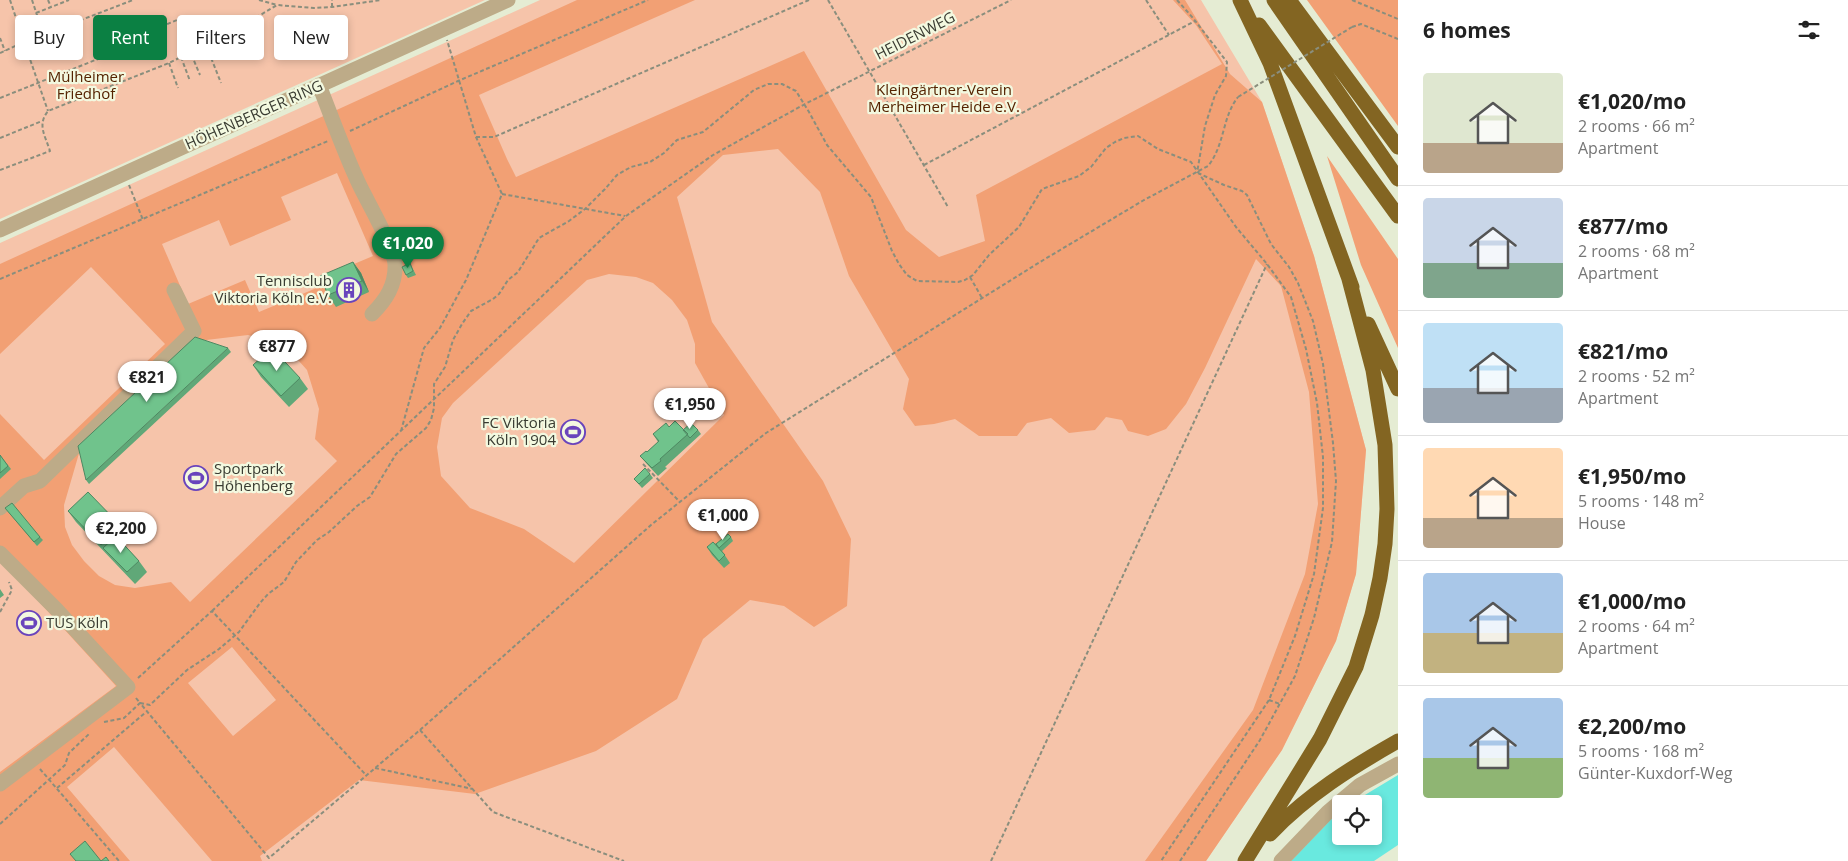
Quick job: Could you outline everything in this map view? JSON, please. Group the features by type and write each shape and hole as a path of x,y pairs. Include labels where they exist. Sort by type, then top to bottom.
{"highway":[{"path":"1240,0 1398,216"},
{"path":"1240,0 1270,63 1349,279 1398,389"},
{"path":"1274,0 1398,180"},
{"path":"1289,0 1398,147"},
{"path":"1245,861 1320,739 1356,667 1372,615 1380,578 1385,544 1387,509 1385,445 1373,370 1349,279"},
{"path":"1245,861 1283,821 1319,790 1358,763 1398,741"}],"street":[{"name":"HÖHENBERGER RING","path":"0,230 508,0"},
{"path":"319,85 359,183 391,250 395,263 393,284 384,302 372,314"},
{"path":"0,508 24,486 40,481 194,331 174,290"},
{"path":"0,553 57,610 128,687 0,784"},
{"path":"1281,861 1328,812 1354,790 1398,764"}],"path":[{"path":"10,0 15,15"},
{"path":"32,0 36,13 69,0"},
{"path":"48,0 50,7"},
{"path":"83,19 132,0"},
{"path":"259,0 277,5 314,8 381,0"},
{"path":"332,0 332,7"},
{"path":"0,279 339,136 458,81 648,0"},
{"path":"476,138 494,137 809,0"},
{"path":"828,0 948,207"},
{"name":"HEIDENWEG","path":"128,687 212,611 626,216 713,155 804,104 1011,0"},
{"path":"1146,0 1169,35"},
{"path":"1177,0 1227,62 1226,76 1215,95 1205,126 1198,173"},
{"path":"1352,0 1398,18"},
{"path":"260,15 277,5"},
{"path":"0,98 118,51 116,45 177,20"},
{"path":"924,165 1195,21"},
{"path":"269,858 420,730 651,525 766,433 982,298 1144,200 1208,166 1216,156 1231,106 1238,97 1352,27 1361,24 1398,39"},
{"path":"400,432 424,348 440,328 466,280 502,194 476,138 444,28"},
{"path":"0,38 5,51"},
{"path":"0,53 15,46"},
{"path":"0,170 50,150 42,128 42,121 48,111 177,59"},
{"path":"30,60 48,111"},
{"path":"182,60 190,81"},
{"path":"194,60 200,75"},
{"path":"212,60 221,83"},
{"path":"169,63 178,88"},
{"path":"140,703 150,705 187,670 235,636 268,594 284,582 296,562 317,540 370,497 401,449 428,424 434,408 434,384 445,367 453,340 471,311 481,304 493,300 499,294 508,280 518,272 539,238 569,221 585,209 617,175 631,167 650,162 664,153 677,140 703,132 754,90 768,84 782,84 796,91 827,145 870,197 892,251 907,275 917,281 958,282 970,277 1019,226 1042,190 1079,176 1091,167 1106,148 1115,142 1124,138 1138,136 1158,149 1191,162 1236,227 1267,264 1291,297 1306,349 1317,404 1323,458 1323,508 1314,574 1295,636 1269,700 1161,861"},
{"path":"0,138 42,121"},
{"path":"1180,861 1260,740 1295,676 1314,618 1332,542 1336,482 1331,422 1323,364 1313,321 1298,283 1289,267 1271,244 1248,195 1198,173"},
{"path":"124,174 143,220"},
{"path":"502,194 626,216"},
{"path":"991,861 1267,264"},
{"path":"970,277 982,298"},
{"path":"643,464 680,502"},
{"path":"0,612 12,590 8,575 15,568"},
{"path":"212,611 366,775"},
{"path":"128,687 271,861"},
{"path":"1269,700 1280,704"},
{"path":"100,723 124,718 140,703"},
{"path":"57,788 147,712"},
{"path":"0,824 64,765 70,753 94,729"},
{"path":"420,730 493,812 624,861"},
{"path":"32,760 120,861"},
{"path":"375,768 473,789"}],"green space":[{"name":"Mülheimer Friedhof","path":"0,0 485,0 0,219"},
{"name":"Kleingärtner-Verein Merheimer Heide e.V.","path":"540,0 1201,0 1262,102 1314,256 1366,450 1356,574 1336,641 1282,750 1206,861 0,861 0,243"}],"shaded area":[{"path":"577,0 695,0 479,95 516,177 804,51 906,230 939,257 985,241 976,195 1222,64 1196,25 1173,0 1185,0 1230,74 1262,102 1314,256 1366,450 1356,574 1336,641 1282,750 1206,861 1145,861 1253,710 1305,574 1318,504 1309,392 1281,286 1256,259 1186,404 1166,429 1148,436 1128,431 1122,420 1106,417 1095,430 1069,433 1051,418 1027,423 1017,436 979,436 955,419 915,426 903,409 909,379 849,276 820,192 778,149 723,155 677,197 712,322 823,481 851,539 847,606 814,627 784,606 750,600 703,639 677,699 596,751 475,794 359,780 260,856 262,861 212,861 114,747 67,787 130,861 0,861 0,772 116,686 0,559 0,414 44,460 165,344 91,267 0,354 0,264","holes":["337,173 373,256 316,280 319,287 259,312 245,280 188,304 162,244 219,220 230,246 291,220 281,197","609,274 636,277 653,283 672,300 687,320 695,344 695,363 724,415 574,563 524,529 470,508 441,476 437,447 442,418 453,403 587,280","248,335 269,340 290,351 307,370 319,409 315,439 337,461 190,602 171,582 135,588 115,585 99,576 72,545 65,527 64,505 80,450 198,341","232,647 276,700 233,736 188,683"]},
{"path":"1307,0 1398,0 1398,126"},
{"path":"1327,156 1398,259 1398,348 1361,265"}],"water":[{"path":"1398,775 1398,845 1374,861 1291,861 1332,818 1332,845 1382,845 1382,795 1365,795"}],"building":[{"path":"353,262 362,281 328,295 320,276"},
{"path":"410,263 413,271 406,275 402,267"},
{"path":"195,337 228,348 86,480 78,446"},
{"path":"272,348 300,378 281,396 253,365"},
{"path":"698,402 703,406 699,411 694,406"},
{"path":"675,421 688,434 652,468 640,456 659,441 653,434 666,423 669,427"},
{"path":"691,423 698,430 690,438 683,430"},
{"path":"0,455 8,466 0,473"},
{"path":"645,468 650,474 639,484 634,479"},
{"path":"88,492 121,526 101,545 68,511"},
{"path":"12,503 40,537 34,542 5,508"},
{"path":"728,534 731,537 719,548 716,544"},
{"path":"116,536 139,561 127,572 103,548"},
{"path":"713,542 725,555 719,561 707,547"},
{"path":"85,841 101,861 76,861 70,854"},
{"path":"106,857 109,861 101,861"}],"place":[{"name":"Tennisclub Viktoria Köln e.V.","path":"349,290"},
{"name":"FC Viktoria Köln 1904","path":"573,432"},
{"name":"Sportpark Höhenberg","path":"196,478"},
{"name":"TUS Köln","path":"29,623"}]}
